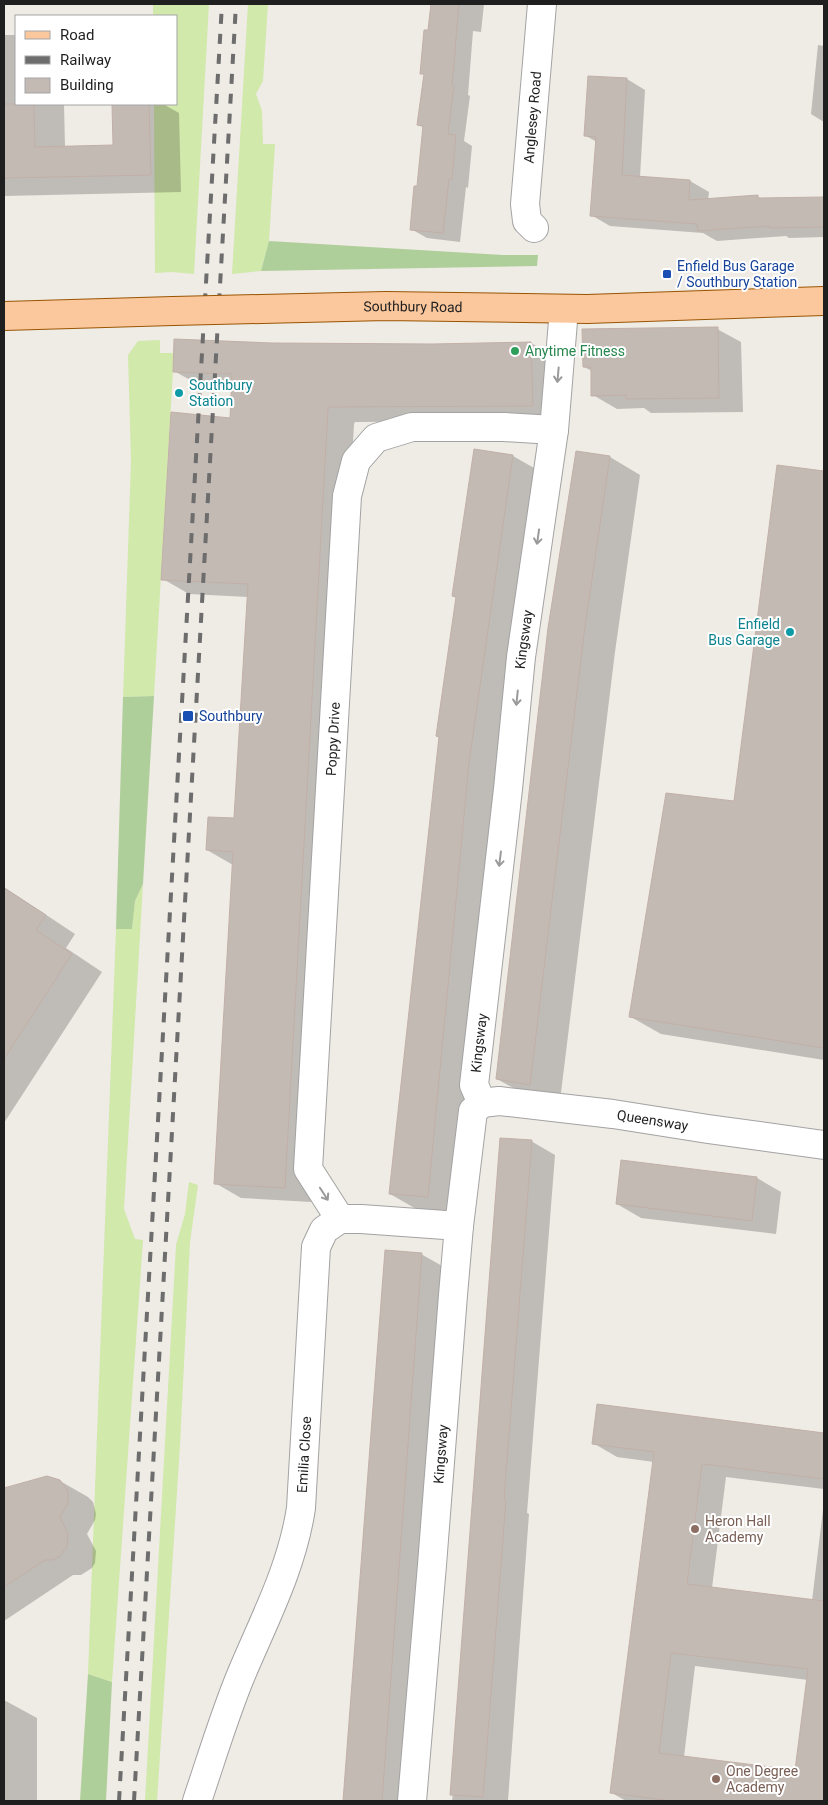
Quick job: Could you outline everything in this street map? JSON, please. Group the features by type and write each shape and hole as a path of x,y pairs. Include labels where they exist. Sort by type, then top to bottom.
{"main road":[{"name":"Southbury Road","path":"4,316 386,306 564,309 824,301"}],"street":[{"name":"Anglesey Road","path":"534,228 527,220 524,204 542,4"},
{"name":"Kingsway","path":"412,1801 459,1226 472,1111 482,1103 474,1085 508,790 521,657 554,430 564,309"},
{"name":"Poppy Drive","path":"340,1219 308,1170 347,496 356,461 376,438 412,427 504,427 554,430"},
{"name":"Queensway","path":"482,1103 499,1101 613,1114 824,1145"},
{"path":"340,1219 361,1218 459,1226"},
{"name":"Emilia Close","path":"197,1801 240,1678 281,1584 297,1536 301,1508 316,1247 324,1230 340,1219"}],"green space":[{"path":"153,4 209,4 194,274 155,273 154,105 178,105 178,15 153,15"},
{"path":"248,4 268,4 263,81 256,94 262,111 263,144 275,144 269,241 261,271 232,274"},
{"path":"269,241 503,255 538,255 537,266 261,271"},
{"path":"160,340 160,353 174,353 154,696 123,697 131,461 128,355 138,341"},
{"path":"154,696 143,884 135,901 132,929 116,929 123,697"},
{"path":"143,884 124,1209 135,1239 143,1240 112,1682 88,1674 116,929 132,928 135,901"},
{"path":"189,1182 198,1185 190,1242 180,1445 157,1801 145,1801 176,1245 185,1214"},
{"path":"88,1674 112,1682 106,1801 80,1801"}],"building":[{"path":"431,4 459,4 452,86 454,86 448,134 456,135 452,179 449,179 443,233 410,230 423,126 417,125 424,74 420,74 424,30 428,30"},
{"path":"588,76 627,78 622,175 690,180 689,200 758,195 758,198 824,197 824,227 769,228 769,226 698,231 697,224 590,216 596,137 584,136"},
{"path":"4,104 34,105 35,147 113,145 112,105 149,105 151,175 4,178"},
{"path":"718,327 719,398 626,399 626,395 591,396 591,367 583,367 582,329"},
{"path":"174,339 272,343 432,344 531,342 533,406 329,407 328,409 285,1188 214,1184 233,852 206,850 208,817 234,818 248,584 161,580 171,412 230,418 232,374 173,372"},
{"path":"474,449 513,455 469,763 428,1197 389,1194 439,737 436,736 456,597 452,596"},
{"path":"576,451 610,456 584,634 530,1085 496,1079 548,628"},
{"name":"Enfield Bus Garage","path":"777,465 824,471 824,1048 629,1017 666,793 734,801"},
{"path":"4,888 46,915 36,930 72,954 4,1059"},
{"path":"500,1138 532,1140 483,1797 450,1795"},
{"path":"621,1160 757,1177 752,1221 616,1204"},
{"path":"385,1250 422,1253 382,1801 343,1801"},
{"path":"597,1404 824,1433 824,1479 702,1464 687,1584 824,1601 824,1801 672,1801 610,1793 654,1452 592,1444","holes":["671,1653 808,1669 795,1770 659,1753"]},
{"path":"47,1476 60,1480 68,1491 68,1504 60,1517 68,1534 67,1547 59,1557 53,1560 45,1560 4,1587 4,1488"}],"railway":[{"path":"119,1801 222,4"},
{"path":"134,1801 236,4"}],"place":[{"name":"Enfield Bus Garage / Southbury Station","path":"667,274"},
{"name":"Anytime Fitness","path":"515,351"},
{"name":"Southbury Station","path":"179,393"},
{"name":"Enfield Bus Garage","path":"790,632"},
{"name":"Southbury","path":"188,716"},
{"name":"Heron Hall Academy","path":"695,1529"},
{"name":"One Degree Academy","path":"716,1779"}]}
